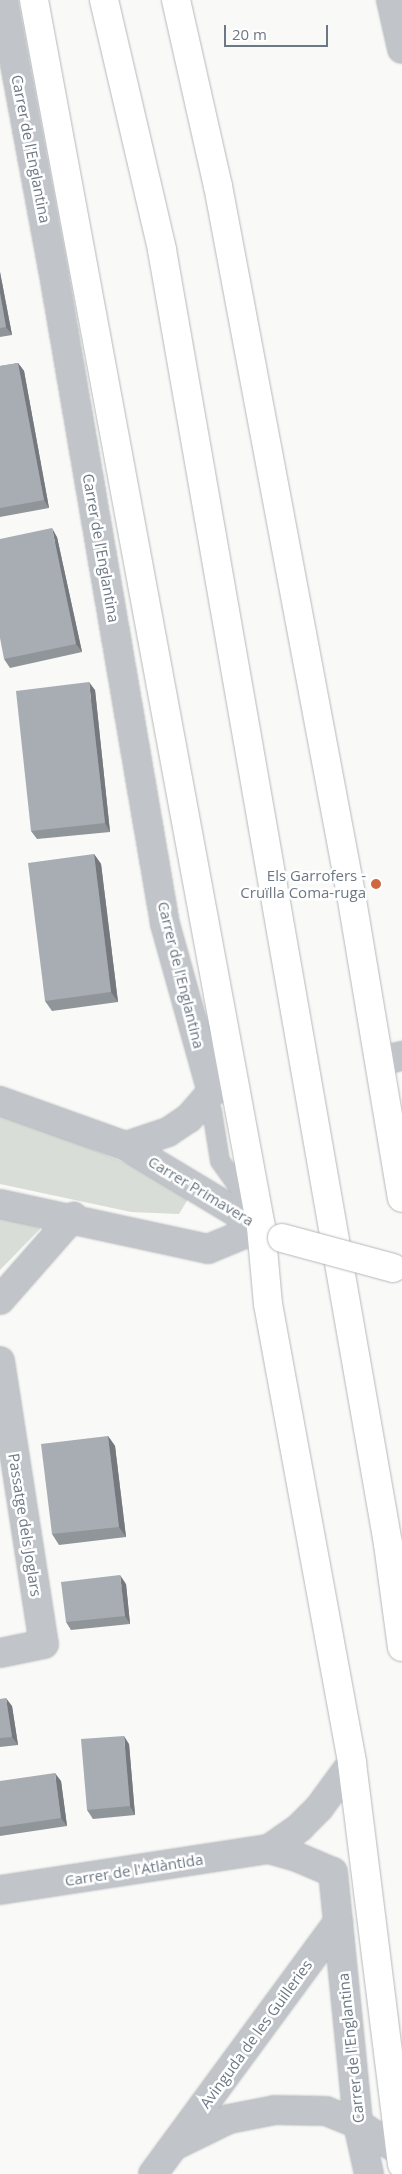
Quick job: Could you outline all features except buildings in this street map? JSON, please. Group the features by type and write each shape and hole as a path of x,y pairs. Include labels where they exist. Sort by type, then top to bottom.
{"main road":[{"path":"34,0 229,1061 268,1227 268,1304 352,1763 366,1859 401,2158"},
{"path":"104,0 162,250 387,1535 402,1648"},
{"path":"176,0 218,186 391,1058 401,1192"},
{"path":"268,1227 398,1270"}],"street":[{"name":"Carrer de l'Englantina","path":"3,0 54,275 165,924 208,1096"},
{"path":"391,0 402,50"},
{"path":"126,1146 168,1132 189,1118 208,1096 229,1061"},
{"name":"Carrer Primavera","path":"0,1101 126,1146 268,1227"},
{"name":"Carrer Primavera","path":"0,1204 73,1217 208,1249 268,1227"},
{"path":"0,1300 73,1217"},
{"name":"Passatge dels Joglars","path":"0,1361 44,1644 0,1653"},
{"name":"Carrer de l'Atlàntida","path":"268,1849 300,1827 319,1808 352,1763"},
{"name":"Carrer de l'Atlàntida","path":"0,1890 268,1849 297,1857 333,1872"},
{"path":"333,1872 366,1859"},
{"name":"Carrer de l'Englantina","path":"333,1872 358,2124 369,2174"},
{"name":"Avinguda de les Guilleries","path":"153,2174 338,1922"},
{"name":"Avinguda de les Guilleries","path":"175,2146 229,2120 275,2110 326,2111 358,2124 401,2158"}],"lane":[{"path":"208,1096 220,1161 268,1227"}],"shaded area":[{"path":"0,1112 175,1183 188,1199 179,1214 131,1212 0,1184"},
{"path":"0,1216 41,1228 0,1270"}],"place":[{"name":"Els Garrofers - Cruïlla Coma-ruga","path":"376,884"}]}
